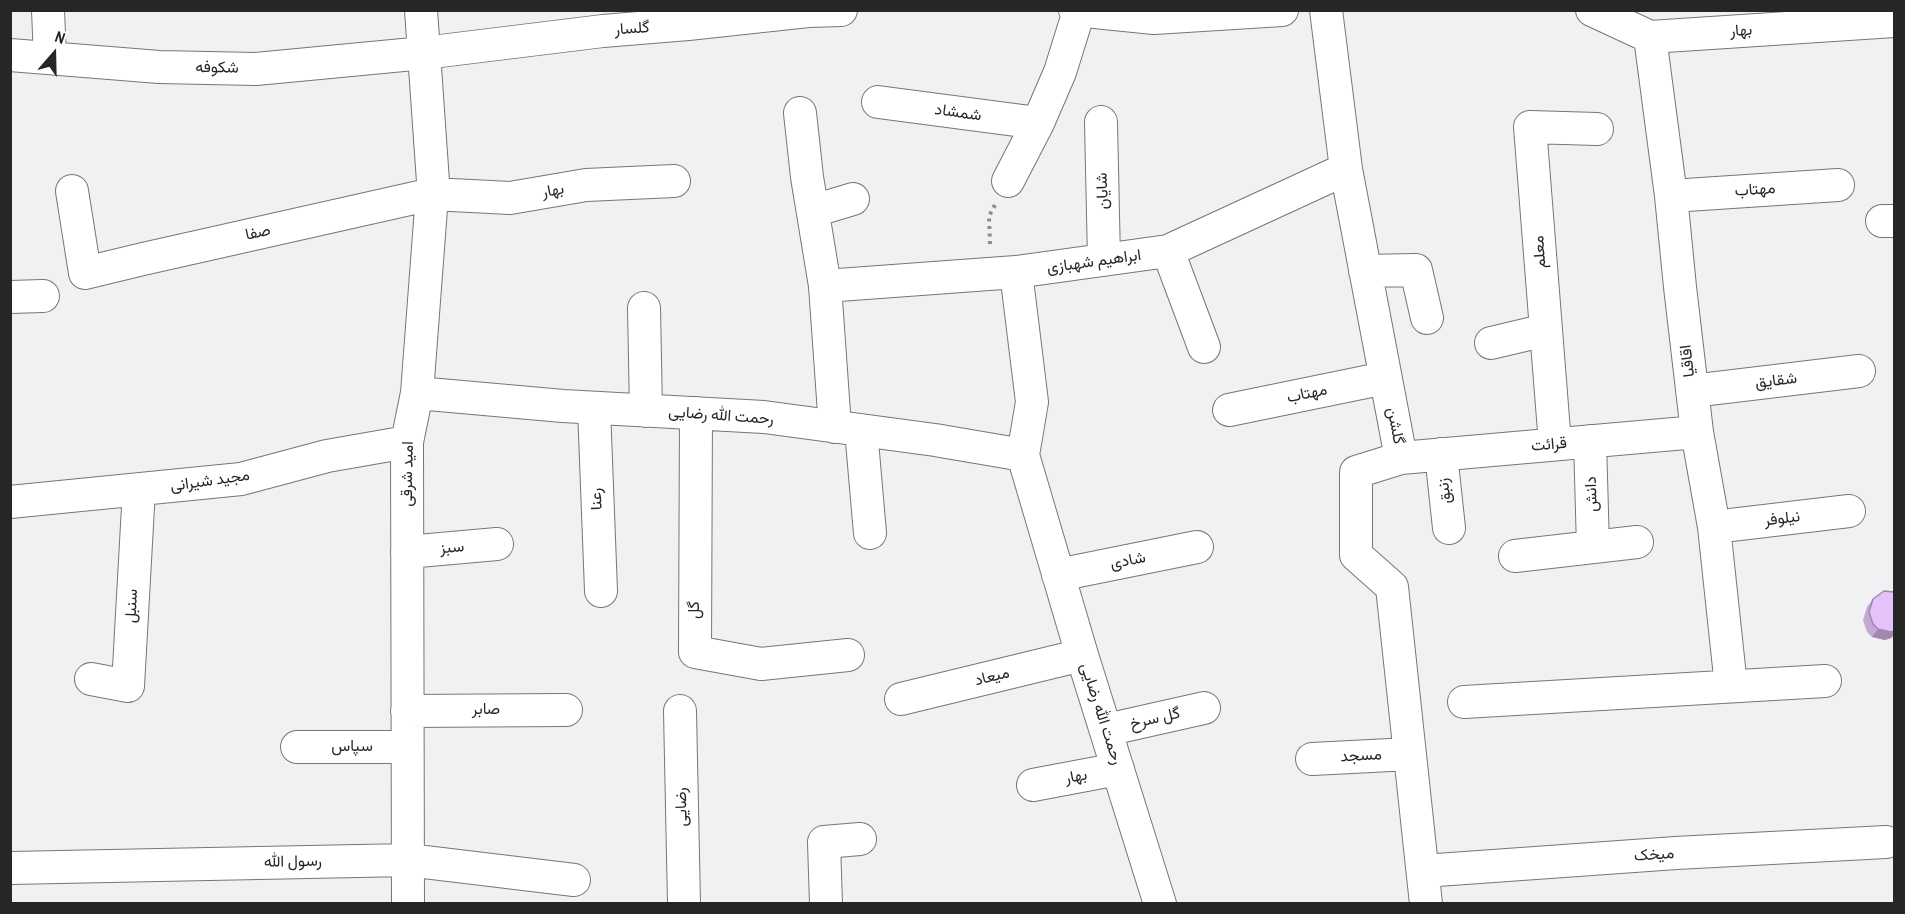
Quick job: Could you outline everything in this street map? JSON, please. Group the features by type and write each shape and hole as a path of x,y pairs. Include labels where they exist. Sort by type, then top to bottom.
{"street":[{"path":"48,10 50,58"},
{"name":"امید شرقی","path":"408,903 407,442 417,393 432,195 421,10"},
{"name":"گلسار","path":"424,53 602,21 688,24 783,12 842,10"},
{"path":"1008,181 1038,123 1060,72 1077,11 1154,18 1282,10"},
{"name":"گلشن","path":"1326,10 1346,169 1401,458 1356,472 1356,555 1392,587 1426,903"},
{"name":"بهار","path":"1592,10 1650,37 1894,21"},
{"name":"اقاقیا","path":"1650,37 1671,196 1697,432 1714,527 1731,686"},
{"name":"شکوفه","path":"10,54 159,67 256,69 424,53"},
{"name":"شمشاد","path":"878,102 1038,123"},
{"path":"800,112 813,211 848,428 870,533"},
{"name":"شایان","path":"1101,122 1104,260"},
{"name":"معلم","path":"1555,444 1530,127 1597,129"},
{"name":"ابراهیم شهبازی","path":"825,286 1004,273 1168,251 1346,169"},
{"name":"بهار","path":"432,195 510,198 586,185 674,181"},
{"name":"مهتاب","path":"1671,196 1838,184"},
{"name":"صفا","path":"72,191 85,273 432,195"},
{"path":"813,211 853,199"},
{"path":"1168,251 1204,346"},
{"path":"1365,271 1416,270 1427,318"},
{"name":"رحمت الله رضایی","path":"1004,273 1032,402 1023,455 1082,655 1160,903"},
{"path":"10,297 43,296"},
{"path":"644,308 646,411"},
{"path":"1491,343 1546,330"},
{"name":"شقایق","path":"1692,391 1859,371"},
{"name":"مهتاب","path":"1229,410 1385,378"},
{"name":"رحمت الله رضایی","path":"417,393 594,408 764,417 935,440 1023,455"},
{"name":"رعنا","path":"594,408 601,591"},
{"name":"گل","path":"696,413 695,652 761,664 848,655"},
{"name":"قرائت","path":"1401,458 1697,432"},
{"name":"دانش","path":"1590,441 1593,547"},
{"name":"مجید شیرانی","path":"10,502 241,479 327,456 407,442"},
{"name":"زنبق","path":"1441,454 1449,528"},
{"name":"سنبل","path":"91,679 128,686 139,489"},
{"name":"نیلوفر","path":"1714,527 1849,511"},
{"path":"1515,556 1637,542"},
{"name":"سبز","path":"407,552 497,544"},
{"name":"شادی","path":"1058,575 1197,547"},
{"name":"میعاد","path":"901,699 1082,655"},
{"path":"1464,702 1825,681"},
{"name":"گل سرخ","path":"1106,730 1204,708"},
{"name":"صابر","path":"407,711 566,710"},
{"name":"رضایی","path":"680,711 684,903"},
{"name":"سپاس","path":"297,747 407,747"},
{"name":"مسجد","path":"1312,759 1410,754"},
{"name":"بهار","path":"1033,785 1118,769"},
{"path":"826,903 824,842 860,839"},
{"name":"میخک","path":"1423,871 1676,853 1886,842"},
{"name":"رسول الله","path":"10,868 408,860 574,880"}],"path":[{"path":"1004,273 989,216 1008,181"}],"building":[{"path":"1884,591 1894,592 1894,631 1891,632 1878,629 1873,624 1869,612 1873,599"}]}
